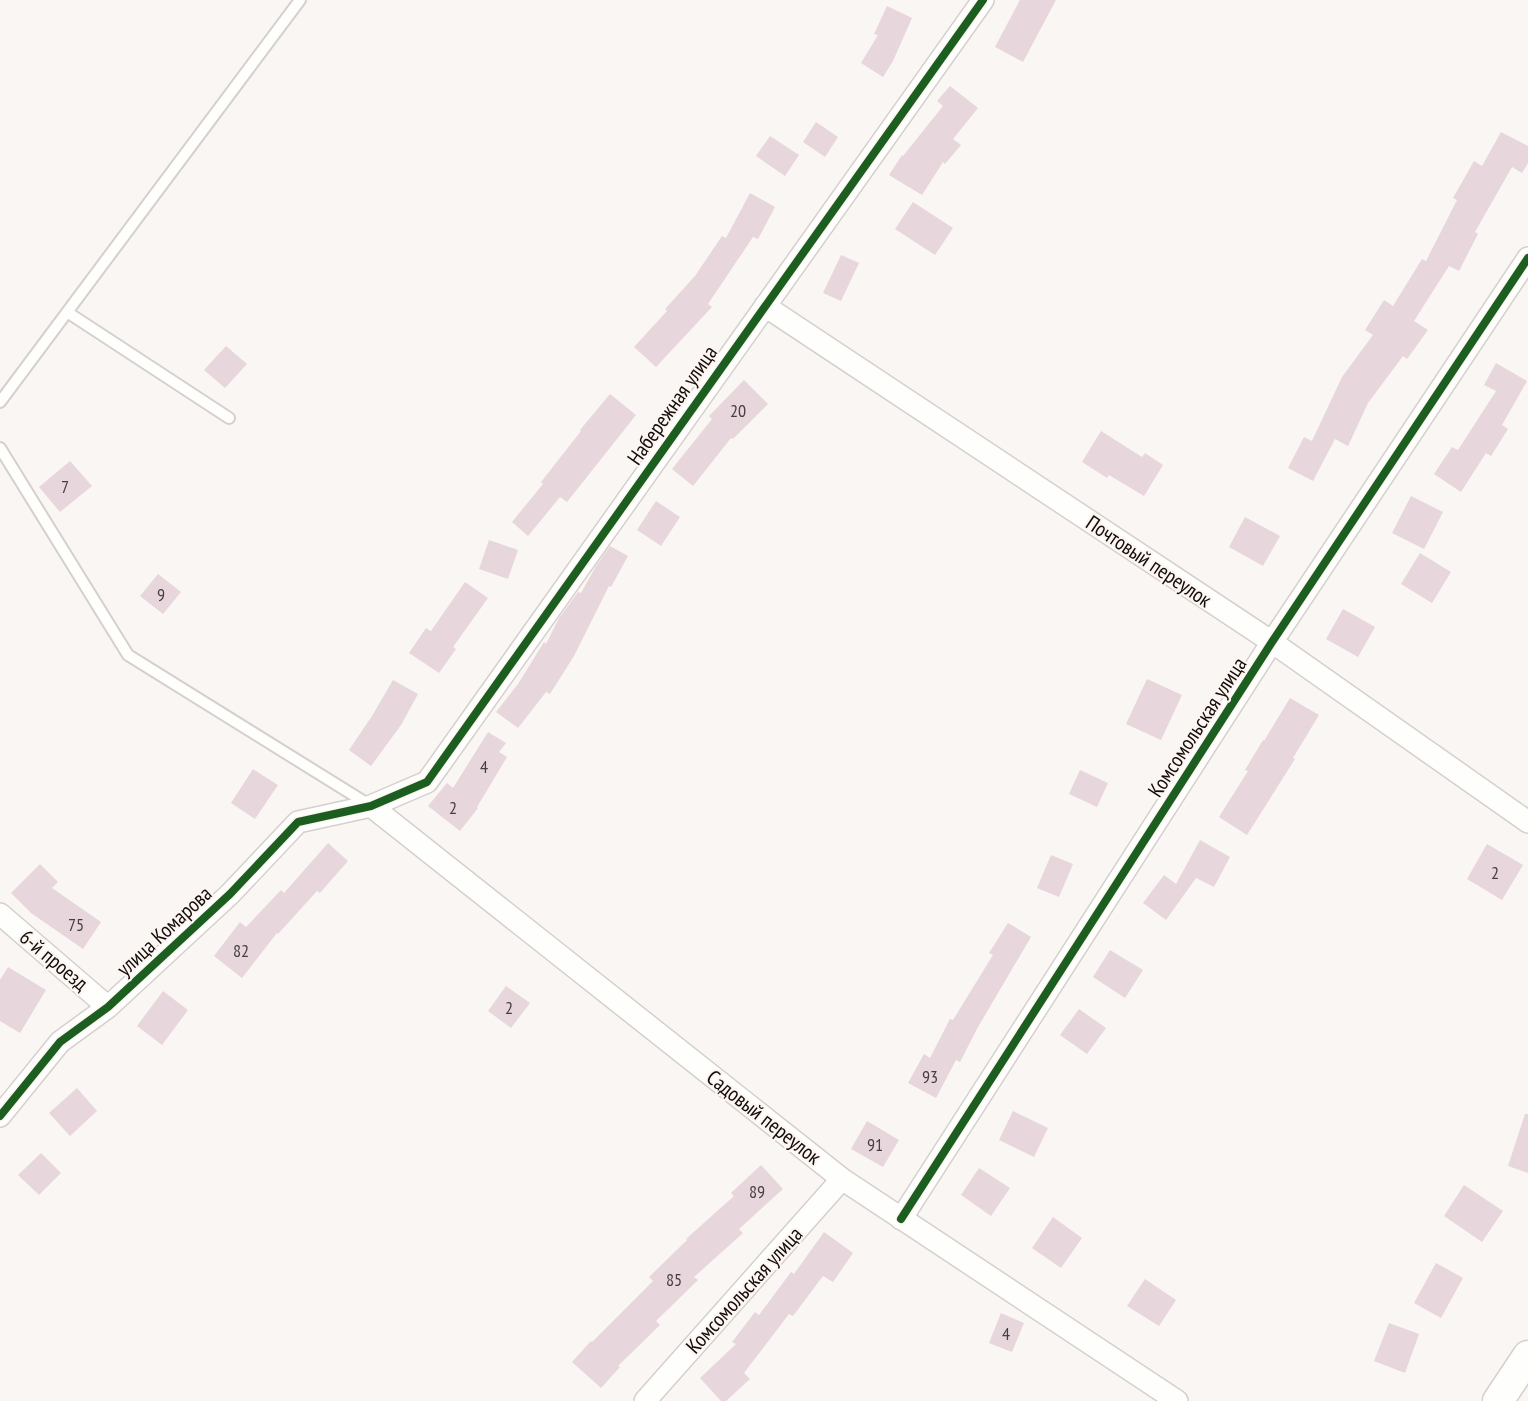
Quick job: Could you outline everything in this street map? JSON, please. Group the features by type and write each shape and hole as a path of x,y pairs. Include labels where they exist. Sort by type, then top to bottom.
{"street":[{"name":"Набережная улица","path":"371,806 427,782 982,0"},
{"name":"Комсомольская улица","path":"901,1219 1272,642 1528,258"},
{"name":"Почтовый переулок","path":"765,306 1272,642 1528,822"},
{"name":"улица Комарова","path":"0,1116 60,1042 108,1006 230,894 298,822 371,806"},
{"name":"Садовый переулок","path":"371,806 842,1179 1177,1401"},
{"name":"6-й проезд","path":"0,914 108,1006"},
{"name":"Комсомольская улица","path":"645,1401 842,1179"},
{"path":"1497,1401 1528,1356"}],"lane":[{"path":"0,402 300,0"},
{"path":"67,312 229,418"},
{"path":"0,448 128,655 371,806"}],"building":[{"path":"1020,0 1056,0 1023,62 995,47"},
{"path":"887,6 912,18 893,61 883,77 861,63 878,35 874,34"},
{"path":"950,86 978,108 953,139 961,145 945,164 943,162 922,195 889,175 902,155 943,106 937,101"},
{"path":"816,122 838,137 825,157 803,142"},
{"path":"1501,132 1528,146 1528,163 1522,173 1512,167 1475,232 1478,234 1459,271 1449,266 1414,321 1428,330 1407,359 1403,356 1368,403 1348,446 1335,439 1313,481 1288,468 1304,437 1312,441 1342,377 1373,335 1365,330 1384,300 1393,306 1422,259 1426,261 1457,200 1453,198 1474,161 1482,166"},
{"path":"770,136 799,155 785,176 756,156"},
{"path":"750,193 775,207 758,239 753,237 708,304 712,307 656,367 634,347 695,276 722,236 726,238"},
{"path":"913,202 953,228 935,255 895,229"},
{"path":"841,255 859,263 841,301 823,293"},
{"path":"226,346 247,364 225,388 204,370"},
{"path":"1496,363 1527,381 1502,425 1508,429 1491,456 1486,453 1461,492 1434,474 1452,447 1458,450 1496,391 1484,385"},
{"path":"744,380 768,404 733,439 731,438 693,486 672,469 712,419 709,416"},
{"path":"610,394 636,415 567,502 560,497 528,536 512,522 543,484 541,482 580,430"},
{"path":"1101,431 1142,457 1145,453 1163,465 1144,496 1109,475 1107,478 1082,462"},
{"path":"70,461 92,486 60,512 39,487"},
{"path":"1411,496 1443,512 1424,549 1392,533"},
{"path":"656,501 680,517 661,546 637,530"},
{"path":"1245,517 1280,536 1263,566 1229,547"},
{"path":"489,540 518,550 508,579 479,569"},
{"path":"610,546 628,556 611,587 609,586 574,656 550,694 546,692 518,728 496,712 518,684 544,642 546,644 559,618 578,592 581,593"},
{"path":"1420,553 1451,572 1432,603 1401,584"},
{"path":"158,574 181,592 163,614 140,596"},
{"path":"465,582 488,598 453,647 456,649 439,673 409,653 426,628 431,631"},
{"path":"1343,609 1375,627 1358,657 1326,639"},
{"path":"1147,679 1182,695 1161,740 1126,724"},
{"path":"393,680 418,694 401,725 371,766 349,750"},
{"path":"1290,698 1319,715 1293,758 1295,759 1247,835 1219,817"},
{"path":"488,732 506,743 499,752 507,757 478,808 460,831 428,806 447,783 453,788"},
{"path":"253,769 278,785 255,819 231,803"},
{"path":"1080,770 1108,783 1097,807 1069,794"},
{"path":"1200,840 1230,857 1214,887 1196,878 1166,920 1143,903 1164,875 1176,884"},
{"path":"328,843 348,861 320,893 317,891 277,933 242,978 214,956 240,922 246,927 281,890 284,893"},
{"path":"1487,844 1523,865 1502,900 1467,879"},
{"path":"1051,855 1073,864 1059,897 1037,888"},
{"path":"40,864 58,882 52,888 101,922 83,949 31,913 11,893"},
{"path":"1008,923 1031,937 960,1062 956,1060 936,1098 908,1083 924,1054 930,1058 950,1019 953,1020 993,955 989,953"},
{"path":"1110,950 1143,970 1125,998 1093,977"},
{"path":"8,967 46,990 20,1033 0,1021 0,980"},
{"path":"506,986 530,1003 511,1028 488,1011"},
{"path":"163,991 188,1010 162,1045 137,1026"},
{"path":"1079,1009 1106,1028 1087,1054 1060,1035"},
{"path":"77,1088 97,1111 70,1136 49,1113"},
{"path":"1013,1111 1048,1128 1034,1157 999,1140"},
{"path":"1525,1114 1528,1114 1528,1173 1508,1166"},
{"path":"867,1121 899,1140 883,1167 851,1149"},
{"path":"41,1153 61,1173 39,1195 18,1175"},
{"path":"761,1165 783,1189 739,1229 743,1233 694,1277 698,1280 656,1321 660,1325 618,1366 620,1367 601,1388 572,1362 653,1281 649,1277 686,1239 734,1196 731,1193"},
{"path":"979,1168 1010,1188 991,1216 961,1195"},
{"path":"1464,1185 1503,1211 1482,1242 1444,1216"},
{"path":"1053,1217 1082,1238 1061,1268 1032,1248"},
{"path":"824,1232 853,1253 833,1282 823,1276 793,1316 789,1314 744,1373 750,1379 726,1401 721,1401 700,1378 736,1344 732,1342 755,1312 759,1315 791,1272 794,1274"},
{"path":"1436,1263 1463,1278 1441,1318 1414,1303"},
{"path":"1145,1279 1176,1300 1159,1326 1127,1306"},
{"path":"1001,1313 1024,1323 1012,1352 989,1343"},
{"path":"1389,1323 1419,1334 1405,1373 1374,1361"}],"cycle path":[{"path":"0,1116 60,1042 108,1007 230,894 298,822 371,806 427,782 983,0"},
{"path":"901,1219 1272,642 1528,258"}]}
